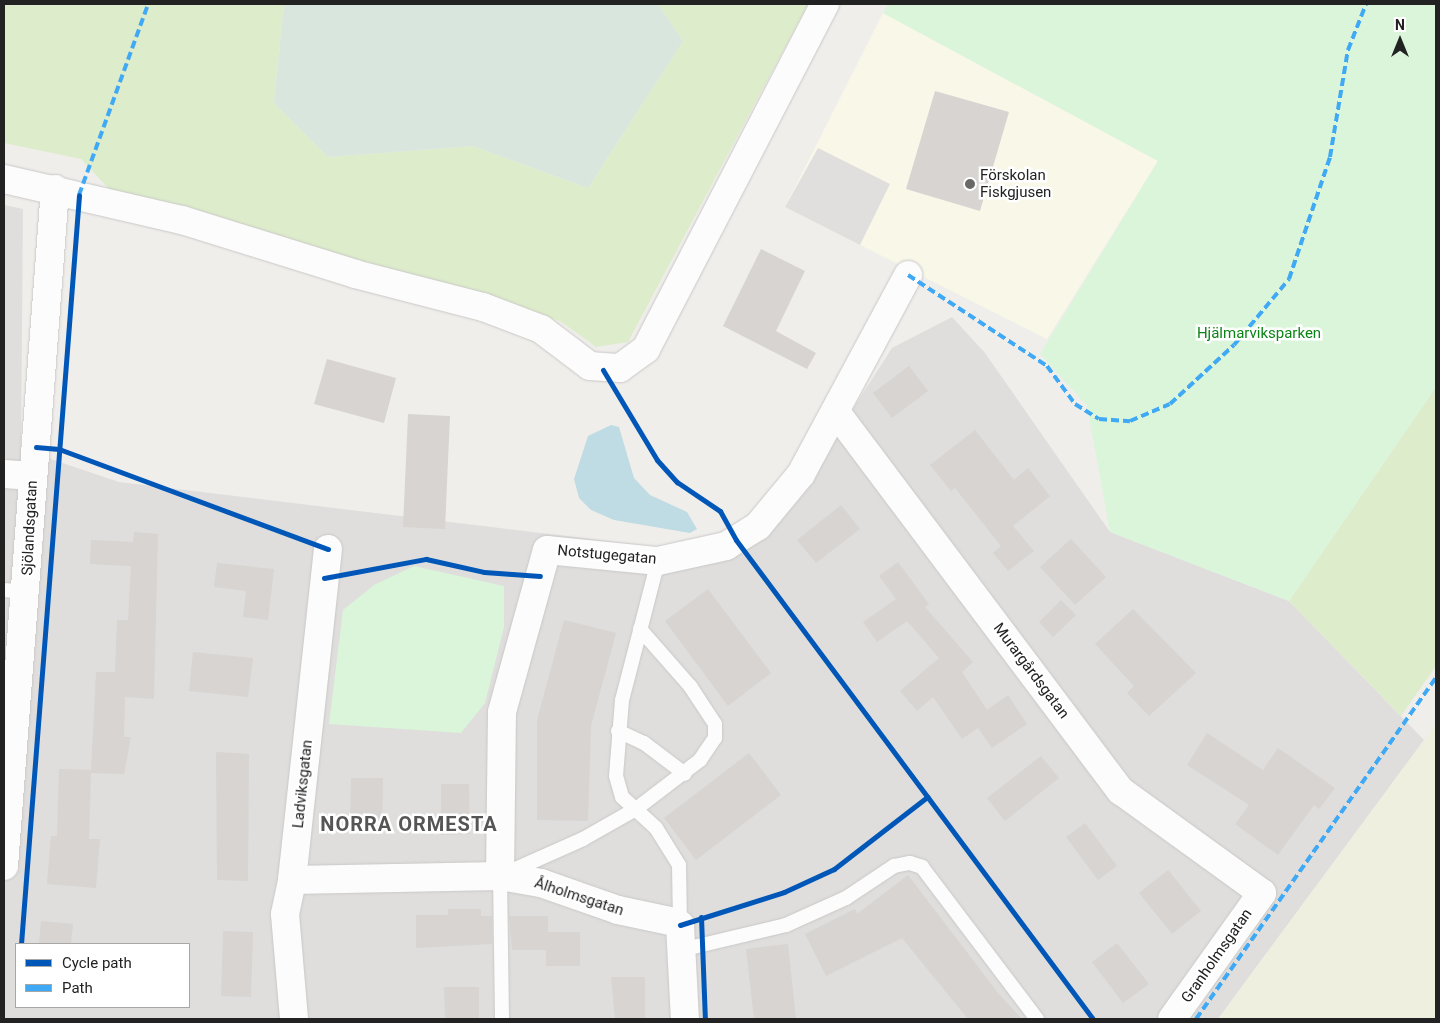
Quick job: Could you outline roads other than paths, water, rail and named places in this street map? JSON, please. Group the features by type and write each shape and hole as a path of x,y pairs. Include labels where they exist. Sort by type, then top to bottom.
{"street":[{"path":"4,179 55,189 182,220 355,274 483,307 541,329 590,366 620,368 646,349 825,4"},
{"name":"Sjölandsgatan","path":"4,866 15,591 33,476 55,189"},
{"name":"Notstugegatan","path":"500,876 502,712 547,550 658,561 726,546 758,526 791,491 836,412 908,275"},
{"name":"Murargårdsgatan","path":"836,412 1121,791 1262,893"},
{"path":"4,474 33,476"},
{"name":"Ladviksgatan","path":"294,1019 285,914 292,880 328,549"},
{"name":"Ålholmsgatan","path":"292,880 500,876 541,883 681,938"},
{"name":"Granholmsgatan","path":"1172,1019 1262,893"},
{"path":"681,938 685,1019"}],"lane":[{"path":"658,561 640,629 618,731 616,776 622,797 636,808 679,865 681,938 786,925 846,898 894,866 910,863 922,867 1037,1019"},
{"path":"502,1019 500,876 583,839 636,808 685,774 715,738 715,724 690,686 640,629"},
{"path":"618,731 644,742 685,774"}],"water":[{"path":"611,425 619,427 634,478 650,495 687,512 697,529 690,533 614,520 591,510 579,498 574,479 588,436"}],"place":[{"name":"Förskolan Fiskgjusen","path":"970,184"}],"district":[{"name":"NORRA ORMESTA","path":"409,824"}],"park label":[{"name":"Hjälmarviksparken","path":"1259,334"}]}
